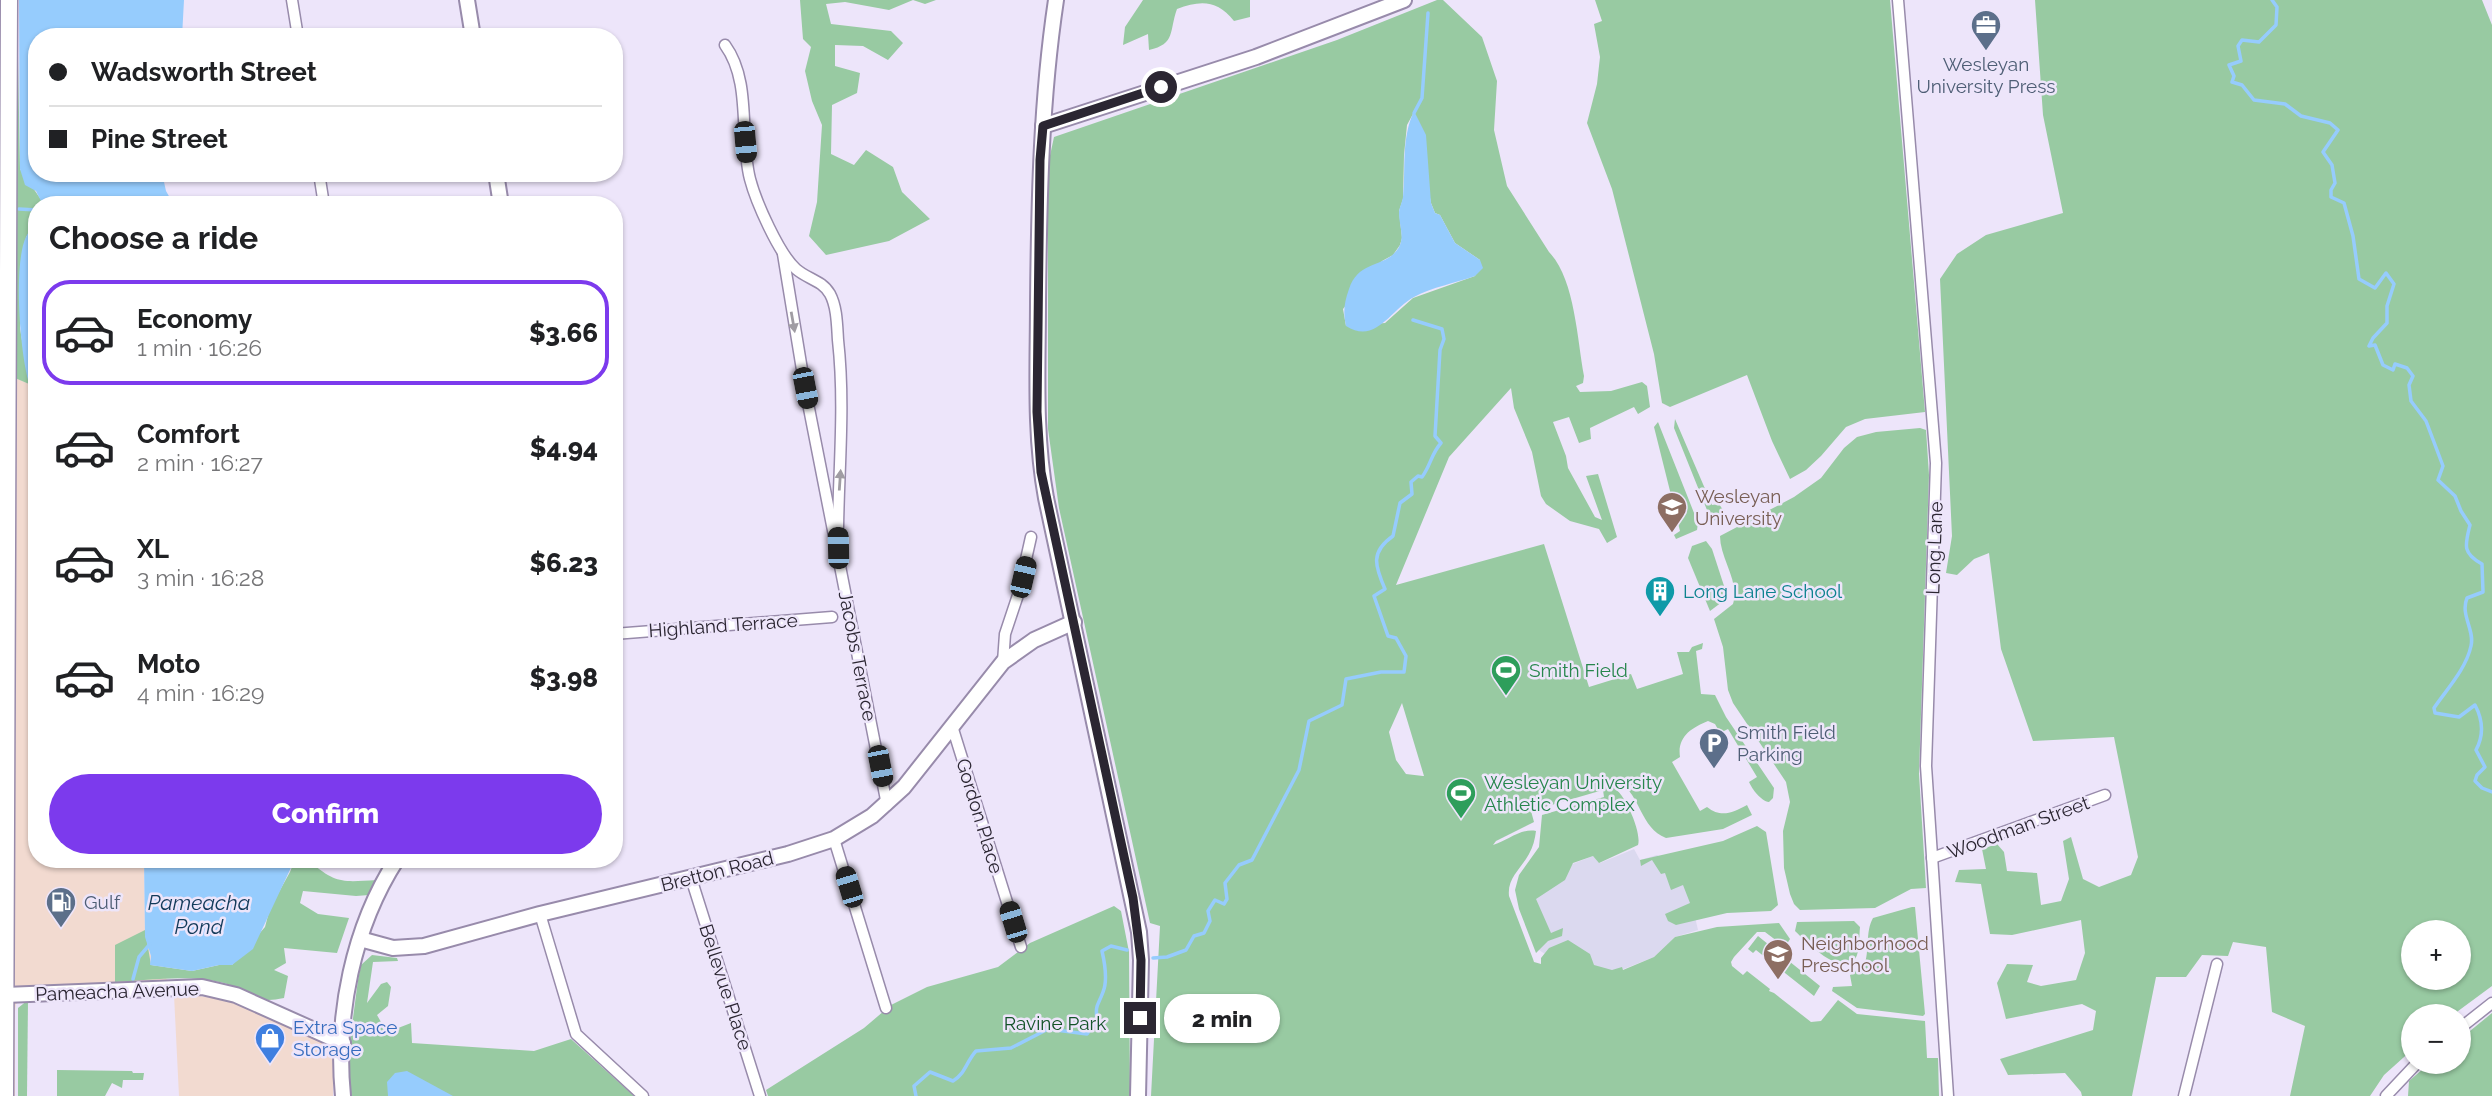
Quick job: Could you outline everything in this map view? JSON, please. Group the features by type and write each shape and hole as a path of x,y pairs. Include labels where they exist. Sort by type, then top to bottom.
{"main road":[{"path":"5,1096 4,358 9,0"}],"street":[{"path":"292,0 297,28"},
{"path":"467,0 472,28"},
{"path":"1056,0 1039,194 1038,443 1046,498 1139,932 1141,993 1138,1096"},
{"path":"1043,126 1267,53 1404,0"},
{"name":"Long Lane","path":"1898,0 1936,463 1926,735 1948,1096"},
{"name":"Jacobs Terrace","path":"725,45 732,55 739,77 747,164 756,197 783,254 805,388 887,804"},
{"name":"Jacobs Terrace","path":"783,254 799,272 826,287 834,305 843,392 838,548"},
{"path":"1003,662 1005,634 1018,595 1031,537"},
{"name":"Highland Terrace","path":"623,633 832,617"},
{"name":"Bretton Road","path":"359,939 393,948 408,948 788,854 834,839 854,829 887,804 912,777 1003,662 1034,640 1074,622"},
{"name":"Gordon Place","path":"952,726 1021,947"},
{"name":"Woodman Street","path":"1932,858 2105,795"},
{"path":"834,839 886,1007"},
{"path":"343,1096 343,1043 352,966 359,939 379,889 392,868"},
{"name":"Bellevue Place","path":"691,878 761,1096"},
{"path":"540,915 576,1034 643,1096"},
{"path":"2184,1096 2217,964"},
{"name":"Pameacha Avenue","path":"5,995 201,987 236,995 343,1043"},
{"path":"2471,1020 2492,1003"},
{"path":"2387,1096 2407,1074"}],"shaded area":[{"path":"0,371 28,384 28,868 144,868 145,937 151,956 150,966 186,994 226,1000 266,1015 334,1048 333,1096 179,1096 174,995 21,1001 16,1004 15,1011 15,1096 0,1096"},
{"path":"1634,849 1640,860 1657,855 1685,874 1698,930 1675,937 1654,957 1606,976 1551,958 1536,948 1526,882 1593,856 1600,863"}],"green space":[{"path":"17,0 20,169 39,196 28,196 28,235 20,328 28,384 15,378"},
{"path":"800,0 913,0 889,10 845,2 826,4 831,24 891,31 903,43 888,60 863,46 835,45 835,66 860,73 857,93 832,105 831,154 854,165 866,150 893,167 902,192 930,219 889,241 826,255 809,236 817,202 822,125 812,101 805,71 811,47 803,39"},
{"path":"913,0 936,0 925,4"},
{"path":"1143,0 1250,0 1250,17 1234,21 1215,6 1194,4 1177,9 1170,36 1164,44 1149,50 1148,34 1123,45 1125,27"},
{"path":"1437,0 1443,0 1482,37 1497,81 1494,130 1507,186 1558,264 1570,293 1584,376 1583,383 1576,386 1580,392 1611,391 1642,382 1647,386 1650,407 1638,414 1634,407 1590,428 1591,439 1579,443 1569,417 1553,422 1568,468 1595,517 1602,520 1586,476 1598,474 1617,537 1607,543 1599,529 1570,521 1546,504 1541,496 1532,452 1514,408 1511,388 1449,457 1396,585 1544,544 1589,687 1631,674 1637,689 1683,674 1677,652 1689,652 1692,647 1703,643 1702,649 1696,651 1701,694 1715,695 1726,717 1774,788 1773,798 1769,802 1755,791 1749,782 1757,777 1728,729 1720,733 1715,724 1708,721 1691,730 1683,739 1680,757 1672,762 1700,811 1707,807 1727,813 1747,805 1752,815 1723,829 1666,838 1651,827 1632,795 1619,782 1619,785 1613,787 1623,797 1632,814 1639,839 1638,845 1599,863 1593,856 1573,863 1565,880 1536,899 1551,933 1563,928 1562,936 1548,941 1536,953 1519,909 1515,890 1519,875 1539,847 1542,815 1604,797 1603,790 1531,811 1534,822 1493,845 1519,833 1536,831 1534,843 1512,879 1509,890 1534,962 1541,964 1541,958 1549,948 1568,940 1590,954 1594,965 1612,970 1622,967 1623,970 1654,957 1675,937 1717,927 1779,923 1790,939 1785,947 1765,932 1757,932 1734,957 1732,966 1743,975 1747,971 1811,1022 1821,1021 1838,1000 1857,1014 1925,1021 1927,1058 1938,1058 1939,1096 1151,1096 1160,926 1150,923 1059,508 1048,429 1048,165 1054,137 1337,40","holes":["1414,112 1431,203 1455,243 1480,260 1475,276 1413,298 1385,323 1346,326 1343,309 1382,261 1393,255 1400,245 1402,238 1399,211 1403,199 1407,125","1402,703 1424,776 1406,774 1396,760 1389,732"]},
{"path":"1595,0 1890,0 1925,412 1865,419 1846,427 1806,470 1790,479 1772,441 1747,375 1670,407 1662,403 1654,354 1612,189 1587,123 1597,84 1600,57 1594,24 1602,21"},
{"path":"2035,0 2482,0 2492,25 2492,986 2468,1004 2401,1004 2401,1060 2384,1075 2370,1096 2290,1096 2305,1026 2272,1012 2266,947 2233,942 2228,956 2202,955 2186,977 2156,977 2132,1096 2082,1096 2065,1073 2008,1075 2000,1059 2093,1030 2096,1011 2082,1004 2006,1019 1997,983 2007,964 2033,965 2027,982 2041,986 2076,980 2085,953 2081,920 2012,935 1990,934 1981,884 1955,882 1959,870 1986,869 1982,849 1997,844 2004,852 2007,871 2037,873 2041,905 2061,901 2069,879 2063,841 2071,837 2083,879 2099,887 2131,875 2138,857 2114,737 2033,741 2001,649 1989,553 1974,559 1957,575 1946,573 1952,536 1940,279 1957,254 1986,235 2063,213 2043,115"},
{"path":"1675,419 1712,505 1719,504 1723,517 1711,520 1674,428"},
{"path":"1658,422 1698,523 1697,530 1676,539 1674,535 1680,531 1654,427"},
{"path":"1920,428 1926,430 1929,475 1919,774 1926,888 1911,889 1875,908 1800,910 1790,894 1784,868 1783,831 1790,802 1786,782 1733,703 1728,690 1723,647 1714,619 1733,604 1734,587 1720,536 1794,497 1821,478 1844,448 1857,437 1876,432"},
{"path":"1706,541 1712,549 1726,592 1722,602 1710,611 1688,558 1692,546"},
{"path":"1757,826 1766,832 1778,905 1771,911 1727,913 1676,925 1668,921 1665,914 1690,903 1683,885 1671,890 1665,873 1661,874 1652,860 1641,866 1640,860 1723,841"},
{"path":"292,868 318,868 340,880 377,880 369,895 303,891 300,903 318,914 349,918 337,953 284,948 286,963 274,970 288,976 284,998 265,1000 211,980 169,978 115,982 115,945 145,930 151,965 192,971 232,965 265,927 270,908"},
{"name":"Ravine Park","path":"1114,906 1121,911 1129,952 1130,1096 768,1096 766,1090 864,1028 891,1005 927,987 998,967 1030,943"},
{"path":"1915,907 1925,1014 1923,1016 1857,1008 1832,991 1833,987 1852,986 1850,975 1864,966 1873,918"},
{"path":"1854,921 1860,927 1858,952 1852,962 1844,964 1826,957 1795,931 1797,922"},
{"path":"1758,936 1820,986 1814,996 1756,950 1753,953 1748,949"},
{"path":"372,955 397,958 398,961 373,962 367,1003 381,984 387,982 391,987 388,1006 377,1015 381,1022 393,1030 411,1023 412,1043 534,1051 571,1039 634,1096 351,1096 348,1079 350,1041 358,980 361,965"},
{"path":"28,1000 27,1096 18,1096 18,1008"},
{"path":"2492,1013 2492,1096 2408,1096 2409,1081 2417,1074 2471,1074 2471,1030"},
{"path":"57,1070 144,1073 143,1080 123,1080 122,1088 112,1083 105,1096 57,1096"}],"water":[{"path":"19,0 184,0 182,28 28,28 28,182 164,182 169,196 38,196 36,191 25,185 20,169"},
{"path":"1414,111 1426,135 1431,203 1435,213 1440,215 1455,243 1480,260 1483,268 1475,276 1414,297 1374,329 1357,331 1346,326 1344,316 1346,299 1354,279 1360,272 1389,258 1400,245 1399,213 1403,197 1407,132"},
{"path":"28,234 28,378 21,331 19,287 22,250"},
{"name":"Pameacha Pond","path":"144,868 291,868 253,949 232,965 192,971 150,965 151,956 145,937"},
{"path":"407,1071 453,1096 388,1096 387,1082 395,1073"}],"waterway":[{"path":"2272,0 2277,7 2276,25 2259,42 2242,40 2238,46 2241,61 2229,65 2234,76 2232,82 2242,85 2254,100 2285,104 2301,116 2330,123 2338,130 2323,152 2332,165 2335,183 2331,197 2344,203 2353,236 2359,279 2375,288 2386,273 2394,284 2387,306 2387,323 2369,346 2375,345 2383,365 2393,370 2395,364 2407,368 2413,376 2409,385 2411,401 2426,421 2443,466 2438,480 2455,496 2470,525 2466,543 2468,552 2482,564 2483,592 2467,598 2465,604 2472,640 2469,654 2461,671 2434,708 2435,713 2459,717 2475,705 2482,727 2476,750 2485,767 2475,781 2492,792"},
{"path":"1414,113 1422,98 1428,13"},
{"path":"19,209 28,210"},
{"path":"1153,958 1167,957 1186,950 1194,936 1204,933 1210,921 1208,911 1215,900 1224,904 1227,899 1225,883 1239,865 1252,860 1299,770 1309,721 1342,705 1346,679 1381,672 1404,672 1406,656 1396,638 1388,636 1374,596 1385,589 1377,566 1378,554 1393,536 1400,503 1412,494 1411,482 1418,476 1422,477 1441,443 1435,436 1440,350 1444,339 1442,329 1413,320"},
{"path":"133,979 139,957 150,944"},
{"path":"916,1096 914,1086 930,1072 953,1081 976,1051 1011,1048 1048,1029 1087,1034 1097,1020 1097,1008 1105,987 1106,972 1102,951 1111,946 1127,950"}],"place":[{"name":"Wesleyan University Press","path":"1986,52"},
{"name":"Wesleyan University","path":"1672,534"},
{"name":"Long Lane School","path":"1660,618"},
{"name":"Smith Field","path":"1506,697"},
{"name":"Smith Field Parking","path":"1714,770"},
{"name":"Wesleyan University Athletic Complex","path":"1461,820"},
{"name":"Gulf","path":"61,929"},
{"name":"Neighborhood Preschool","path":"1778,981"},
{"name":"Extra Space Storage","path":"270,1065"}],"route":[{"path":"1140,1018 1141,960 1133,898 1041,472 1037,412 1040,160 1043,126 1161,87"}]}
